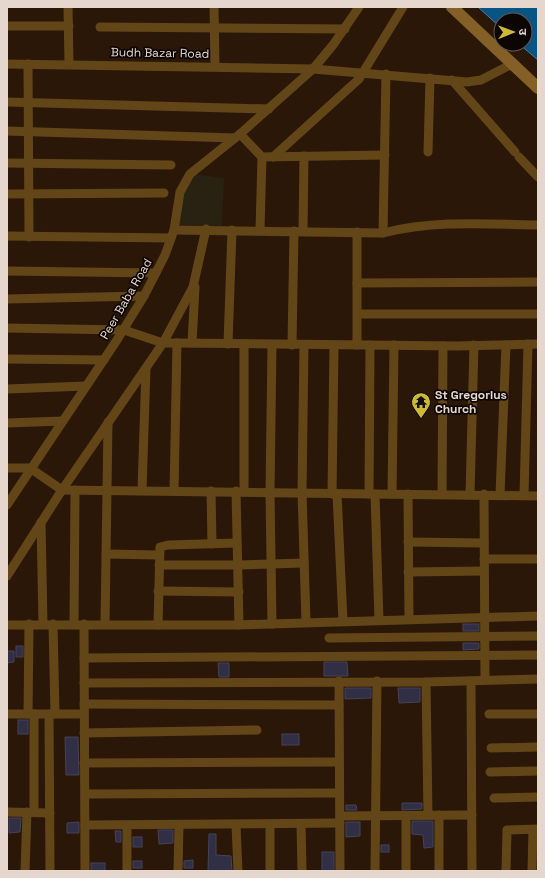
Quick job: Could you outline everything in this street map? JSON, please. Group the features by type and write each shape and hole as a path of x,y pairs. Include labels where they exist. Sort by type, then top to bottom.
{"street":[{"path":"68,7 69,64"},
{"path":"214,7 214,66"},
{"name":"Peer Baba Road","path":"8,501 124,330 144,296 156,273 172,234 180,192 190,174 269,109 314,69 346,29 359,7"},
{"path":"273,157 359,79 402,7"},
{"path":"452,7 538,88"},
{"path":"7,26 69,26"},
{"path":"100,27 214,26 346,29"},
{"name":"Budh Bazar Road","path":"7,64 214,66 314,69 466,82 481,80 512,64"},
{"path":"28,64 29,237"},
{"path":"383,233 386,74"},
{"path":"428,152 430,78"},
{"path":"452,80 538,177"},
{"path":"7,102 269,109"},
{"path":"7,131 28,133 237,136 262,157 385,155"},
{"path":"292,345 298,231 304,156"},
{"path":"260,230 262,157"},
{"path":"7,163 171,165"},
{"path":"7,194 164,193"},
{"path":"7,236 29,237 172,234 206,229 383,233 401,228 433,224 538,225"},
{"path":"7,576 62,490 163,343 193,287 206,229"},
{"path":"228,344 232,230"},
{"path":"356,345 358,314 357,232"},
{"path":"7,271 156,273"},
{"path":"192,343 196,276"},
{"path":"358,283 538,282"},
{"path":"7,299 144,296"},
{"path":"358,314 538,314"},
{"path":"7,328 124,330 163,343 444,346 538,344"},
{"path":"174,491 177,343"},
{"path":"240,625 237,543 244,344"},
{"path":"524,495 528,344"},
{"path":"272,345 270,492 272,624"},
{"path":"304,345 302,492 306,622"},
{"path":"334,345 335,494 343,621"},
{"path":"370,345 372,494 380,620"},
{"path":"392,494 394,345"},
{"path":"470,494 474,345"},
{"path":"500,495 506,345"},
{"path":"442,494 444,346"},
{"path":"7,359 104,360"},
{"path":"142,490 146,368"},
{"path":"7,389 86,386"},
{"path":"7,423 63,421"},
{"path":"105,624 108,422"},
{"path":"7,468 30,468 62,490 240,491 335,494 484,494 538,496"},
{"path":"74,624 75,490"},
{"path":"211,491 212,544"},
{"path":"408,494 409,619"},
{"path":"484,494 485,680"},
{"path":"41,522 43,624"},
{"path":"408,542 484,544"},
{"path":"158,624 159,549 162,546 237,543"},
{"path":"106,554 159,555"},
{"path":"484,560 538,559"},
{"path":"159,565 304,563"},
{"path":"408,572 484,571"},
{"path":"158,591 239,592"},
{"path":"7,625 240,625 538,616"},
{"path":"25,871 30,812 31,714 29,624"},
{"path":"50,871 53,624"},
{"path":"84,624 85,871"},
{"path":"329,638 484,638 538,636"},
{"path":"84,658 323,655 538,655"},
{"path":"84,683 339,681 426,682 538,680"},
{"path":"339,681 340,871"},
{"path":"375,871 378,681"},
{"path":"471,681 472,871"},
{"path":"426,682 428,815"},
{"path":"84,704 339,705"},
{"path":"7,714 84,714"},
{"path":"489,714 538,714"},
{"path":"84,733 257,730"},
{"path":"491,748 538,747"},
{"path":"84,762 339,762"},
{"path":"490,772 538,771"},
{"path":"85,794 340,793"},
{"path":"494,798 538,797"},
{"path":"7,812 50,813"},
{"path":"439,815 439,871"},
{"path":"85,825 270,825 301,824 376,816 472,815"},
{"path":"406,816 406,871"},
{"path":"301,824 302,871"},
{"path":"126,825 127,871"},
{"path":"178,871 179,825"},
{"path":"236,825 238,871"},
{"path":"270,825 270,871"},
{"path":"506,871 507,830 536,830 532,871"}],"shaded area":[{"path":"193,174 224,178 222,226 176,225 187,181"}],"water":[{"path":"478,7 538,7 538,60 528,52 533,52 533,12 493,12 493,21"}],"building":[{"path":"463,624 479,624 479,631 463,631"},
{"path":"463,643 479,643 479,649 463,650"},
{"path":"16,646 23,646 23,657 16,657"},
{"path":"7,651 14,651 14,662 7,663"},
{"path":"324,662 347,662 348,676 324,676"},
{"path":"218,663 229,663 229,677 219,677"},
{"path":"345,688 371,688 371,698 345,699"},
{"path":"398,688 420,688 420,702 399,703"},
{"path":"18,720 28,720 28,734 18,734"},
{"path":"282,734 299,734 299,745 282,745"},
{"path":"65,737 78,737 79,775 66,775"},
{"path":"402,803 422,803 422,809 402,810"},
{"path":"346,805 356,805 357,810 346,810"},
{"path":"9,818 21,818 20,832 9,833"},
{"path":"412,821 433,821 433,847 424,848 423,835 412,834"},
{"path":"79,822 79,833 67,833 67,823"},
{"path":"346,822 360,822 360,836 346,837"},
{"path":"158,830 173,830 173,843 159,844"},
{"path":"115,831 121,831 121,842 116,842"},
{"path":"209,834 216,834 216,855 231,856 232,871 208,871"},
{"path":"133,837 142,837 142,847 133,847"},
{"path":"381,845 389,845 389,852 381,852"},
{"path":"322,852 334,852 334,871 322,871"},
{"path":"193,860 193,868 184,868 184,861"},
{"path":"133,861 142,861 142,868 133,868"},
{"path":"91,863 105,863 105,871 91,871"}],"place":[{"name":"St Gregorius Church","path":"421,419"}]}
